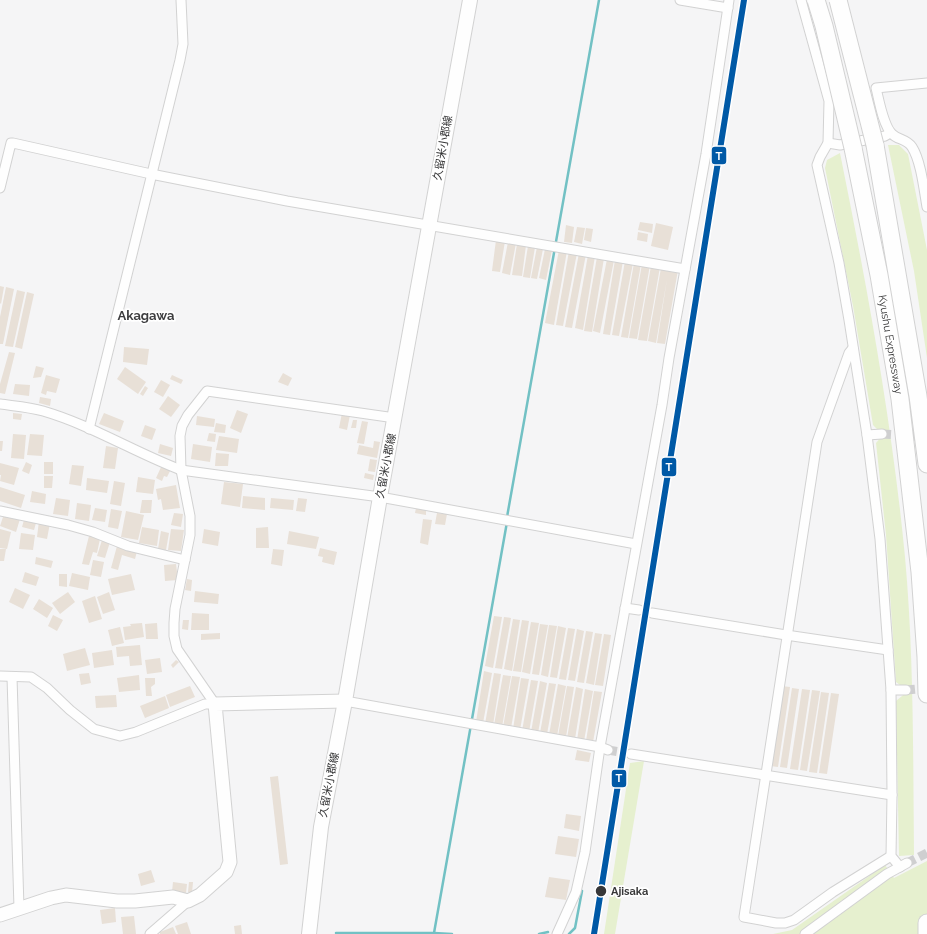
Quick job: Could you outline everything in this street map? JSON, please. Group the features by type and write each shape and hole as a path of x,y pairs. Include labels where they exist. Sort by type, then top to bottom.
{"highway":[{"name":"Kyushu Expressway","path":"816,0 853,148 879,276 900,399 920,572 927,694"},
{"name":"Kyushu Expressway","path":"838,0 875,145 918,396 927,464"},
{"path":"927,923 927,934"}],"main road":[{"name":"久留米小郡線","path":"309,934 321,827 345,701 380,497 470,0"}],"street":[{"path":"89,429 181,55 181,0"},
{"path":"557,934 576,892 604,748 625,608 706,154 728,4 680,0"},
{"path":"801,0 829,101 828,143 817,165 839,262 854,348 880,539 891,690 891,856"},
{"path":"927,83 876,88 886,125 890,133 895,137 905,140 913,148 921,174 927,207"},
{"path":"828,143 840,145 885,136 890,133"},
{"path":"0,188 11,143 13,142 151,174 287,201 686,269"},
{"path":"854,348 848,353 817,442 786,635 744,917 776,923 785,923 794,920 834,892 891,856"},
{"path":"150,934 188,901 200,895 226,872 230,862 215,704 177,649 174,636 175,609 190,535 190,516 181,470 180,436 182,426 188,415 207,391 395,418"},
{"path":"0,404 42,411 89,429 153,459 181,470 380,497 636,544"},
{"path":"867,435 882,434"},
{"path":"0,511 68,525 92,532 128,546 185,560"},
{"path":"625,608 639,610"},
{"path":"652,613 888,650"},
{"path":"0,676 31,677 47,688 70,710 94,729 120,736 136,732 205,704 345,701 604,748"},
{"path":"12,677 19,908"},
{"path":"891,690 906,690"},
{"path":"631,754 892,795"},
{"path":"805,934 887,874 904,865 891,856"},
{"path":"0,915 50,898 66,895 117,901 136,901 173,897 188,901"}],"green space":[{"path":"888,145 899,145 908,154 927,250 927,358 914,271"},
{"path":"840,153 878,354 900,506 908,594 912,669 914,855 899,856 896,701 908,691 896,682 886,535 876,443 883,435 873,425 853,306 825,168 827,160"},
{"path":"644,761 615,934 604,934 630,763"},
{"path":"927,861 927,934 773,934 792,930 885,865 894,878"}],"building":[{"path":"640,222 653,224 652,233 638,230"},
{"path":"656,223 673,227 668,250 651,246"},
{"path":"566,225 574,227 572,243 564,242"},
{"path":"577,227 585,228 582,244 574,242"},
{"path":"586,228 593,229 591,242 584,240"},
{"path":"638,232 648,234 647,242 637,240"},
{"path":"496,240 505,241 500,272 492,271"},
{"path":"508,242 516,243 510,275 502,273"},
{"path":"517,244 526,245 522,276 512,275"},
{"path":"528,246 535,247 530,278 523,277"},
{"path":"537,247 543,249 537,279 531,278"},
{"path":"545,249 552,250 546,280 539,278"},
{"path":"559,250 567,251 554,325 545,323"},
{"path":"569,251 577,253 563,326 556,325"},
{"path":"579,253 586,254 572,328 565,327"},
{"path":"588,255 595,256 583,330 575,328"},
{"path":"597,257 604,258 592,332 584,331"},
{"path":"607,259 614,260 600,333 593,331"},
{"path":"615,260 623,261 610,335 603,334"},
{"path":"625,261 633,263 619,336 612,335"},
{"path":"634,263 641,264 628,338 621,337"},
{"path":"642,264 650,265 637,339 629,338"},
{"path":"651,266 660,267 647,341 638,340"},
{"path":"661,268 678,270 665,344 657,343 667,279 656,343 648,341"},
{"path":"0,286 4,287 1,304 0,303"},
{"path":"6,287 14,289 3,344 0,344 0,317"},
{"path":"17,290 25,292 13,347 5,346"},
{"path":"27,292 34,294 22,349 15,347"},
{"path":"124,347 149,349 147,365 123,362"},
{"path":"9,352 15,353 5,394 0,393 0,384"},
{"path":"36,366 44,368 41,377 33,378"},
{"path":"125,367 146,382 138,394 117,379"},
{"path":"283,373 292,378 288,386 278,382"},
{"path":"46,375 60,379 56,393 47,391 46,395 41,393"},
{"path":"172,375 183,380 181,384 170,379"},
{"path":"161,380 170,385 163,397 154,392"},
{"path":"15,384 30,385 29,396 13,394"},
{"path":"145,386 148,388 143,396 140,394"},
{"path":"168,396 180,405 171,417 159,409"},
{"path":"40,397 51,399 50,406 39,403"},
{"path":"237,410 248,414 241,433 230,428"},
{"path":"13,413 22,414 21,420 13,419"},
{"path":"104,413 124,421 120,432 99,424"},
{"path":"342,413 350,415 347,430 339,428"},
{"path":"197,416 215,419 214,427 196,425"},
{"path":"353,420 357,420 356,428 351,428"},
{"path":"362,421 368,422 364,444 357,443"},
{"path":"216,423 226,425 225,433 214,432"},
{"path":"145,425 156,429 152,440 141,436"},
{"path":"209,433 216,434 215,442 207,441"},
{"path":"13,434 26,435 24,459 11,458"},
{"path":"30,434 44,435 42,456 27,455"},
{"path":"219,436 239,439 237,453 216,450"},
{"path":"0,441 3,441 2,451 0,451"},
{"path":"374,441 380,442 377,458 357,454 359,445 373,448"},
{"path":"160,444 173,448 171,456 158,453"},
{"path":"193,444 212,447 210,462 191,459"},
{"path":"106,446 118,448 115,469 103,468"},
{"path":"216,453 229,454 228,466 215,466"},
{"path":"370,459 377,460 375,472 368,471"},
{"path":"26,462 32,465 29,474 22,471"},
{"path":"44,462 53,462 53,474 44,474"},
{"path":"0,463 19,468 14,485 0,481"},
{"path":"72,465 84,466 81,486 69,484"},
{"path":"162,465 171,469 167,477 164,476 162,481 156,478"},
{"path":"365,473 374,475 373,480 364,478"},
{"path":"44,476 53,476 52,488 44,488"},
{"path":"138,477 155,480 153,494 136,492"},
{"path":"87,478 109,481 107,493 86,490"},
{"path":"114,481 125,483 121,506 110,504"},
{"path":"224,482 243,484 240,507 221,504"},
{"path":"176,485 180,508 163,510 161,499 158,500 156,489"},
{"path":"0,487 25,495 21,508 0,501"},
{"path":"32,491 46,494 45,504 30,502"},
{"path":"243,496 265,498 265,510 242,508"},
{"path":"56,498 70,500 68,516 53,514"},
{"path":"271,498 294,500 293,510 270,508"},
{"path":"298,498 307,499 305,512 296,511"},
{"path":"142,500 152,500 151,513 140,513"},
{"path":"77,503 91,505 89,521 75,519"},
{"path":"95,508 107,510 105,522 92,520"},
{"path":"416,508 426,510 426,515 415,513"},
{"path":"111,509 122,511 118,529 108,527"},
{"path":"126,511 144,515 138,540 121,537"},
{"path":"174,513 183,514 181,527 171,525"},
{"path":"437,513 447,514 445,525 435,524"},
{"path":"4,514 20,519 16,532 0,526"},
{"path":"423,519 432,520 428,545 420,543"},
{"path":"24,520 36,523 34,530 22,527"},
{"path":"39,521 50,523 47,539 37,537"},
{"path":"142,527 159,530 157,546 139,543"},
{"path":"268,527 269,548 256,548 256,528"},
{"path":"0,529 11,532 7,549 0,548"},
{"path":"171,529 184,530 181,551 168,550"},
{"path":"204,529 220,532 218,546 202,543"},
{"path":"161,531 169,533 166,550 158,549"},
{"path":"289,531 319,537 316,549 287,544"},
{"path":"21,533 35,535 33,550 19,549"},
{"path":"89,536 100,539 97,553 93,552 89,565 82,564"},
{"path":"102,540 110,542 105,558 97,556"},
{"path":"117,546 137,551 135,559 122,555 118,570 111,568"},
{"path":"320,548 337,552 334,565 322,562 323,557 318,556"},
{"path":"0,549 6,549 4,561 0,561"},
{"path":"273,549 284,550 282,566 271,564"},
{"path":"36,557 53,561 51,568 35,564"},
{"path":"93,560 104,562 101,577 90,575"},
{"path":"176,564 178,580 165,581 164,565"},
{"path":"25,572 39,577 36,586 22,582"},
{"path":"72,573 90,577 88,590 69,586"},
{"path":"59,574 67,574 67,587 59,586"},
{"path":"131,574 135,590 112,595 108,579"},
{"path":"187,579 192,580 191,591 185,590"},
{"path":"15,588 30,595 23,609 9,602"},
{"path":"195,591 219,594 218,604 194,602"},
{"path":"68,592 75,602 60,614 52,603"},
{"path":"109,592 115,610 103,614 97,597"},
{"path":"95,596 102,619 89,623 82,601"},
{"path":"39,599 53,608 47,618 33,609"},
{"path":"192,613 209,614 209,630 191,630"},
{"path":"53,615 63,620 57,631 48,626"},
{"path":"494,616 502,617 493,668 485,666"},
{"path":"504,617 511,618 502,669 495,668"},
{"path":"513,619 520,620 512,671 504,669"},
{"path":"183,620 189,620 188,630 182,629"},
{"path":"522,620 529,621 521,672 513,671"},
{"path":"531,622 539,623 530,674 522,672"},
{"path":"142,623 144,637 125,640 123,627 131,626 130,624"},
{"path":"157,623 158,639 146,639 145,624"},
{"path":"540,624 548,625 539,675 532,674"},
{"path":"549,625 557,626 548,677 541,675"},
{"path":"558,626 566,628 557,678 550,677"},
{"path":"120,627 124,643 112,646 108,630"},
{"path":"568,628 575,629 566,680 559,679"},
{"path":"577,629 584,631 575,681 568,680"},
{"path":"586,631 593,632 584,683 577,682"},
{"path":"220,633 220,639 201,640 201,634"},
{"path":"595,633 602,634 594,685 586,683"},
{"path":"604,634 611,635 603,686 595,685"},
{"path":"140,645 142,665 130,666 129,656 117,657 116,647"},
{"path":"85,648 90,665 67,671 63,654"},
{"path":"112,650 114,665 94,668 92,653"},
{"path":"160,658 162,672 147,674 145,660"},
{"path":"176,660 179,662 173,668 171,665"},
{"path":"484,671 492,673 483,723 476,722"},
{"path":"89,673 91,683 81,685 79,674"},
{"path":"494,673 501,674 493,725 485,724"},
{"path":"139,675 140,690 119,692 117,678"},
{"path":"503,675 511,676 502,727 494,725"},
{"path":"512,676 520,677 511,728 503,727"},
{"path":"145,678 155,678 155,684 151,687 152,696 146,696"},
{"path":"521,678 529,679 520,730 513,729"},
{"path":"531,680 538,681 529,732 522,731"},
{"path":"540,681 547,683 538,733 531,732"},
{"path":"549,683 556,684 547,734 540,733"},
{"path":"558,684 566,686 557,736 549,735"},
{"path":"190,686 195,697 170,707 166,695"},
{"path":"567,686 574,687 566,737 558,736"},
{"path":"782,686 790,687 778,767 770,766"},
{"path":"576,687 583,689 575,739 567,738"},
{"path":"792,688 799,689 787,768 780,767"},
{"path":"585,689 593,691 584,741 577,740"},
{"path":"802,689 810,690 798,770 790,769"},
{"path":"812,690 820,691 807,771 800,770"},
{"path":"594,691 602,692 593,742 586,741"},
{"path":"821,692 829,693 817,773 809,772"},
{"path":"831,693 839,694 827,774 819,773"},
{"path":"116,695 117,707 96,708 95,696"},
{"path":"165,696 169,708 145,718 140,706"},
{"path":"577,750 591,753 589,762 575,760"},
{"path":"278,776 288,864 280,865 270,777"},
{"path":"566,814 581,816 579,831 564,828"},
{"path":"558,836 579,839 576,857 555,854"},
{"path":"151,870 155,882 141,886 138,874"},
{"path":"549,877 570,880 566,900 545,897"},
{"path":"173,882 187,884 186,893 172,892"},
{"path":"189,882 193,882 192,893 188,892"},
{"path":"115,908 116,922 102,924 100,910"},
{"path":"134,916 136,934 123,934 121,917"},
{"path":"187,922 191,934 178,934 175,926"},
{"path":"241,925 242,934 235,934 234,926"},
{"path":"173,927 176,934 160,934 160,932"}],"waterway":[{"path":"507,517 599,0"},
{"path":"336,933 434,933 507,522"},
{"path":"569,934 575,928 582,891"},
{"path":"539,934 548,932"},
{"path":"434,933 452,934"}],"tunnel":[{"path":"882,434 926,437"},
{"path":"906,690 927,688"},
{"path":"608,750 631,754"},
{"path":"907,863 927,853"}],"transit line":[{"name":"T","path":"594,934 744,0"}],"place":[{"name":"Ajisaka","path":"601,891"}],"district":[{"name":"Akagawa","path":"146,315"}]}
